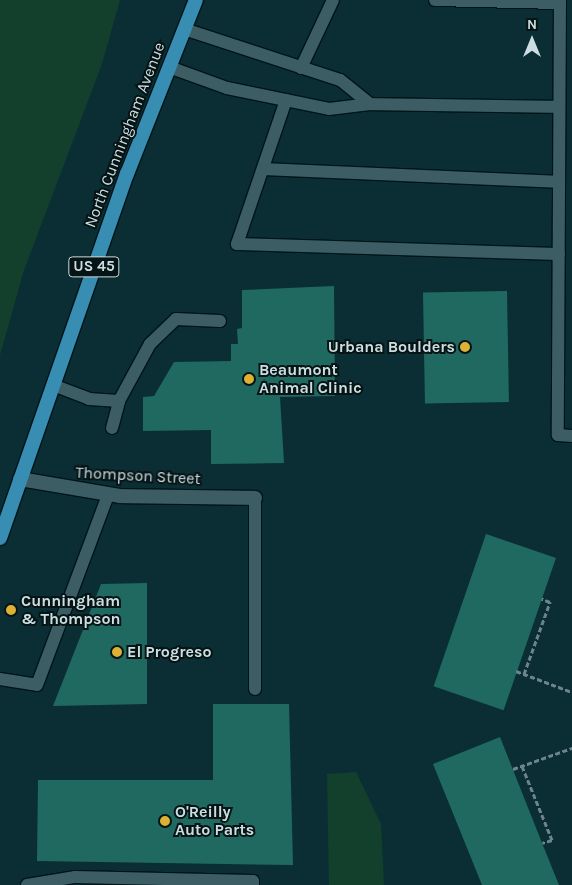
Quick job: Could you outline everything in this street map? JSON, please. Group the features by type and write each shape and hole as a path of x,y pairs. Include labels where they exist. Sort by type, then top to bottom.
{"main road":[{"name":"North Cunningham Avenue","path":"0,538 126,174 196,0"}],"street":[{"name":"Thompson Street","path":"20,479 108,495 255,498"}],"lane":[{"path":"301,68 333,0"},
{"path":"435,0 560,2 556,182 558,436 572,436"},
{"path":"184,30 340,80 370,104"},
{"path":"169,67 227,88 329,109 370,104 559,106"},
{"path":"286,100 237,244 558,254"},
{"path":"263,169 556,182"},
{"path":"112,428 119,401 150,344 176,319 220,321"},
{"path":"53,385 89,399 119,401"},
{"path":"0,679 37,685 108,495"},
{"path":"255,498 255,689"},
{"path":"27,885 75,877 253,881 253,885"}],"path":[{"path":"524,674 550,602 542,599"},
{"path":"516,671 572,692"},
{"path":"513,769 572,748"},
{"path":"522,766 552,840 542,843"}],"green space":[{"path":"0,0 120,0 102,64 24,270 0,355"},
{"path":"356,772 381,824 384,885 329,885 327,774"}],"building":[{"name":"Beaumont Animal Clinic","path":"334,286 335,396 280,397 284,463 211,464 211,430 143,431 143,397 154,396 174,362 231,361 231,344 238,344 237,329 242,328 242,290"},
{"name":"Urbana Boulders","path":"507,291 509,402 425,403 423,292"},
{"path":"486,534 556,558 504,710 434,686"},
{"path":"147,583 147,704 53,706 101,584"},
{"name":"O'Reilly Auto Parts","path":"213,704 289,704 293,865 37,861 38,780 213,780"},
{"path":"500,737 559,885 482,885 433,764"}],"place":[{"name":"Urbana Boulders","path":"465,347"},
{"name":"Beaumont Animal Clinic","path":"249,379"},
{"name":"Cunningham & Thompson","path":"11,610"},
{"name":"El Progreso","path":"117,652"},
{"name":"O'Reilly Auto Parts","path":"165,821"}]}
